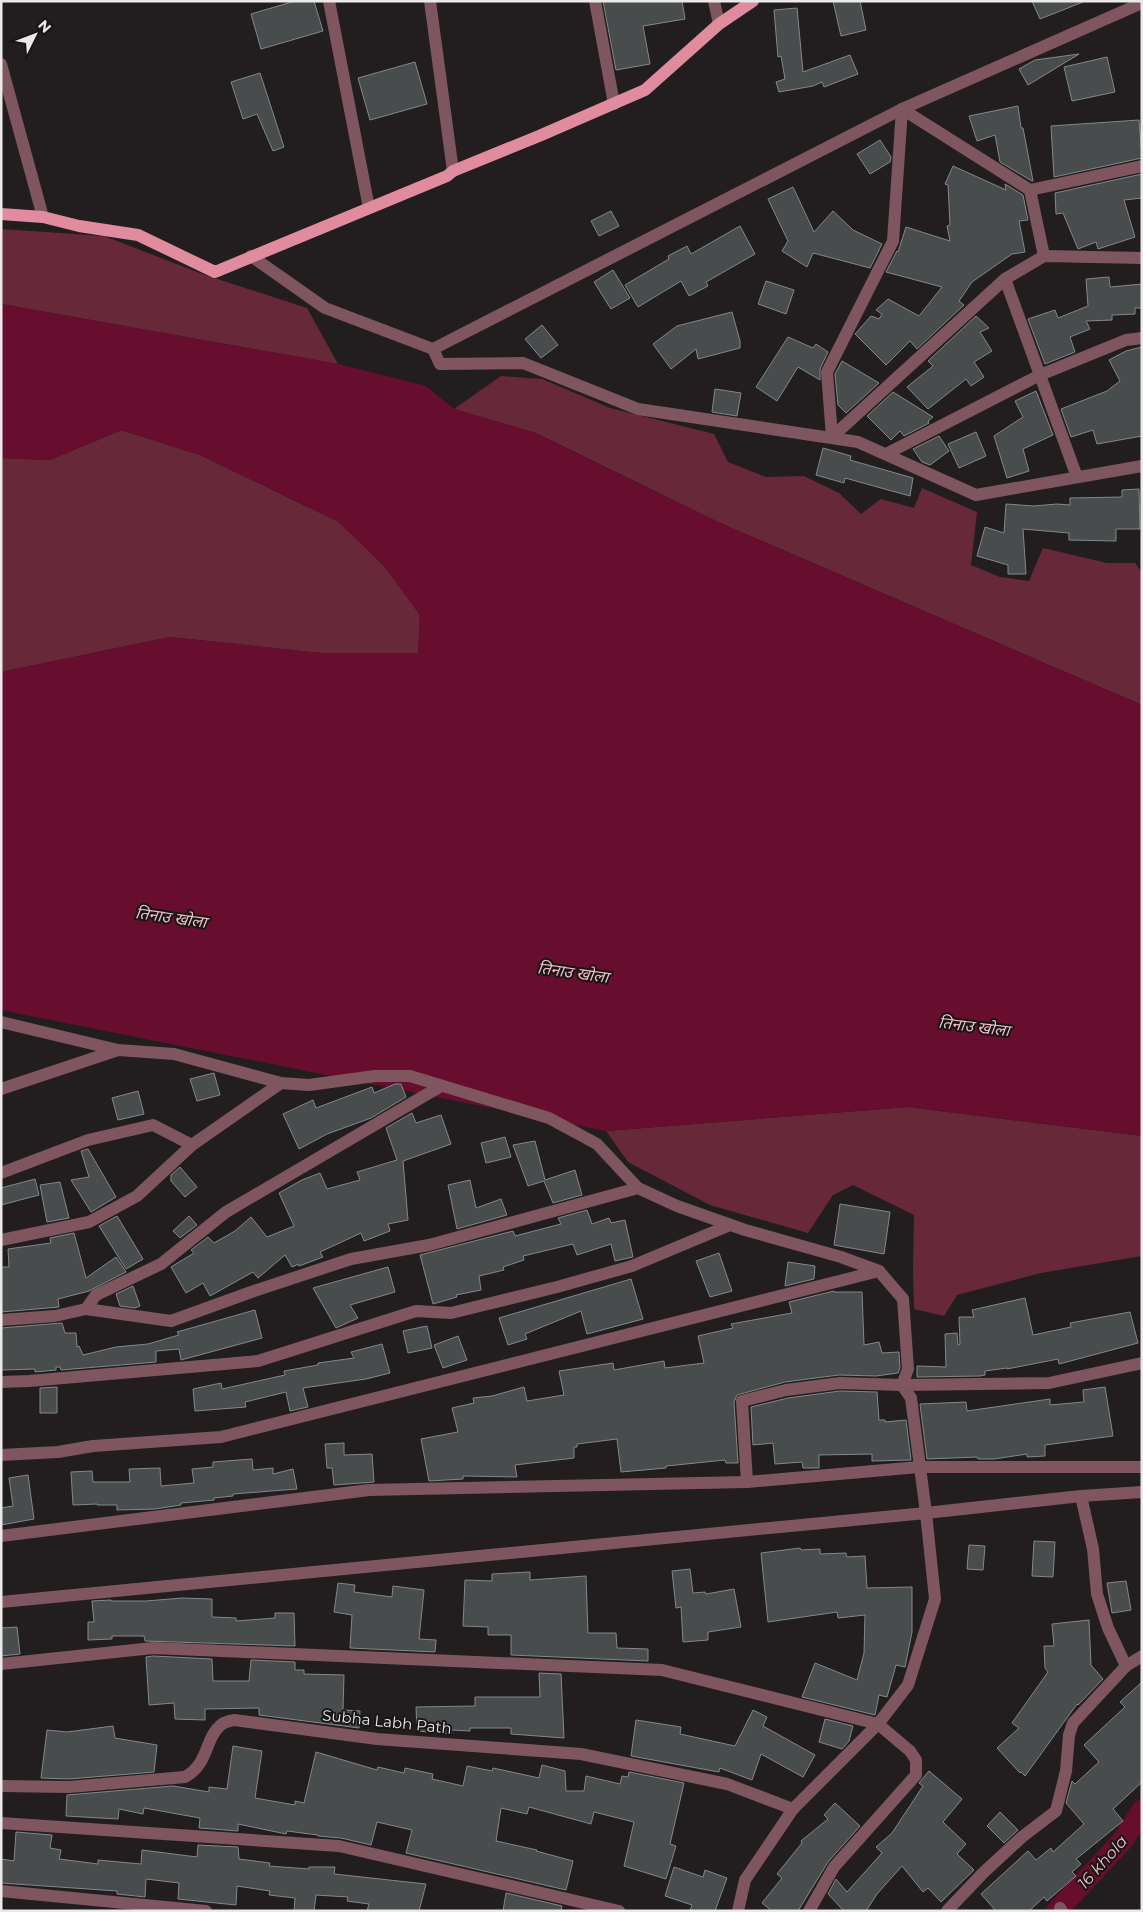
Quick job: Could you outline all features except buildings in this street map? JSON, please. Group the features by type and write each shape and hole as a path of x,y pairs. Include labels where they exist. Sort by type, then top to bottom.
{"main road":[{"path":"1,214 43,217 79,226 138,235 215,272 447,176 453,171 645,90 719,24 753,1"}],"street":[{"path":"329,1 369,208"},
{"path":"430,1 453,171"},
{"path":"594,1 614,104"},
{"path":"714,1 719,24"},
{"path":"433,349 902,109 1142,4"},
{"path":"1,64 43,217"},
{"path":"902,109 1030,190 1142,166"},
{"path":"832,437 827,372 894,241 902,109"},
{"path":"1030,190 1044,256"},
{"path":"251,256 325,308 433,349 440,364 523,363 638,409 858,442 976,495 1142,466"},
{"path":"832,437 1005,279 1044,256 1142,258"},
{"path":"1005,279 1077,477"},
{"path":"886,454 1040,375 1126,340 1142,338"},
{"path":"1,1022 118,1050 174,1054 281,1083 309,1085 375,1076 410,1076 548,1118 597,1144 638,1188 677,1206 730,1225 879,1270 903,1299 908,1369 902,1385"},
{"path":"1,1089 118,1050"},
{"path":"1,1240 89,1222 137,1196 192,1145 281,1083"},
{"path":"86,1309 96,1295 161,1264 226,1212 441,1086"},
{"path":"1,1174 88,1140 153,1124 192,1145"},
{"path":"1,1320 56,1316 86,1309 170,1321 352,1259 429,1245 638,1188"},
{"path":"1,1382 258,1361 416,1311 451,1313 632,1266 730,1225"},
{"path":"1,1455 25,1455 93,1446 221,1437 879,1270"},
{"path":"747,1482 742,1401 786,1390 840,1383 902,1385 1048,1384 1142,1363"},
{"path":"738,1911 745,1880 793,1809 878,1724 908,1685 935,1599 911,1398 902,1385"},
{"path":"1,1536 369,1490 747,1482 919,1467 1142,1467"},
{"path":"1,1602 926,1513 1082,1496 1142,1492"},
{"path":"1082,1496 1093,1549 1097,1594 1108,1628 1126,1666"},
{"path":"1,1664 153,1648 662,1670 878,1724 910,1751 916,1760 916,1775 834,1867 809,1911"},
{"path":"947,1911 1022,1837 1056,1811 1066,1771 1069,1735 1073,1722 1126,1666 1142,1656"},
{"name":"Subha Labh Path","path":"1,1786 69,1787 185,1777 200,1766 214,1734 222,1724 234,1720 377,1739 581,1754 726,1784 793,1809"},
{"path":"1,1823 338,1846 619,1911"},
{"path":"1,1891 206,1911"}],"shaded area":[{"path":"1,229 104,236 205,275 307,308 338,364 1,304"},
{"path":"501,376 542,379 610,408 714,434 728,462 766,477 804,476 839,493 861,514 881,499 914,508 922,488 977,512 971,565 1000,577 1029,581 1043,548 1107,563 1135,563 1142,572 1142,705 720,523 536,433 454,409"},
{"path":"121,430 200,455 339,522 385,567 420,615 418,653 321,653 170,637 1,672 1,458 50,460"},
{"path":"908,1107 1142,1136 1142,1256 1041,1273 957,1295 944,1316 914,1309 914,1215 853,1185 833,1195 808,1233 710,1205 628,1162 606,1131"}],"water":[{"name":"तिनाउ खोला","path":"1,304 338,364 426,386 454,409 536,433 720,523 1142,705 1142,1136 908,1107 606,1131 1,1010 1,672 170,637 321,653 418,653 420,615 385,567 339,522 200,455 122,430 50,460 1,458"}],"waterway":[{"name":"16 khola","path":"1057,1911 1124,1839 1142,1810"}]}
